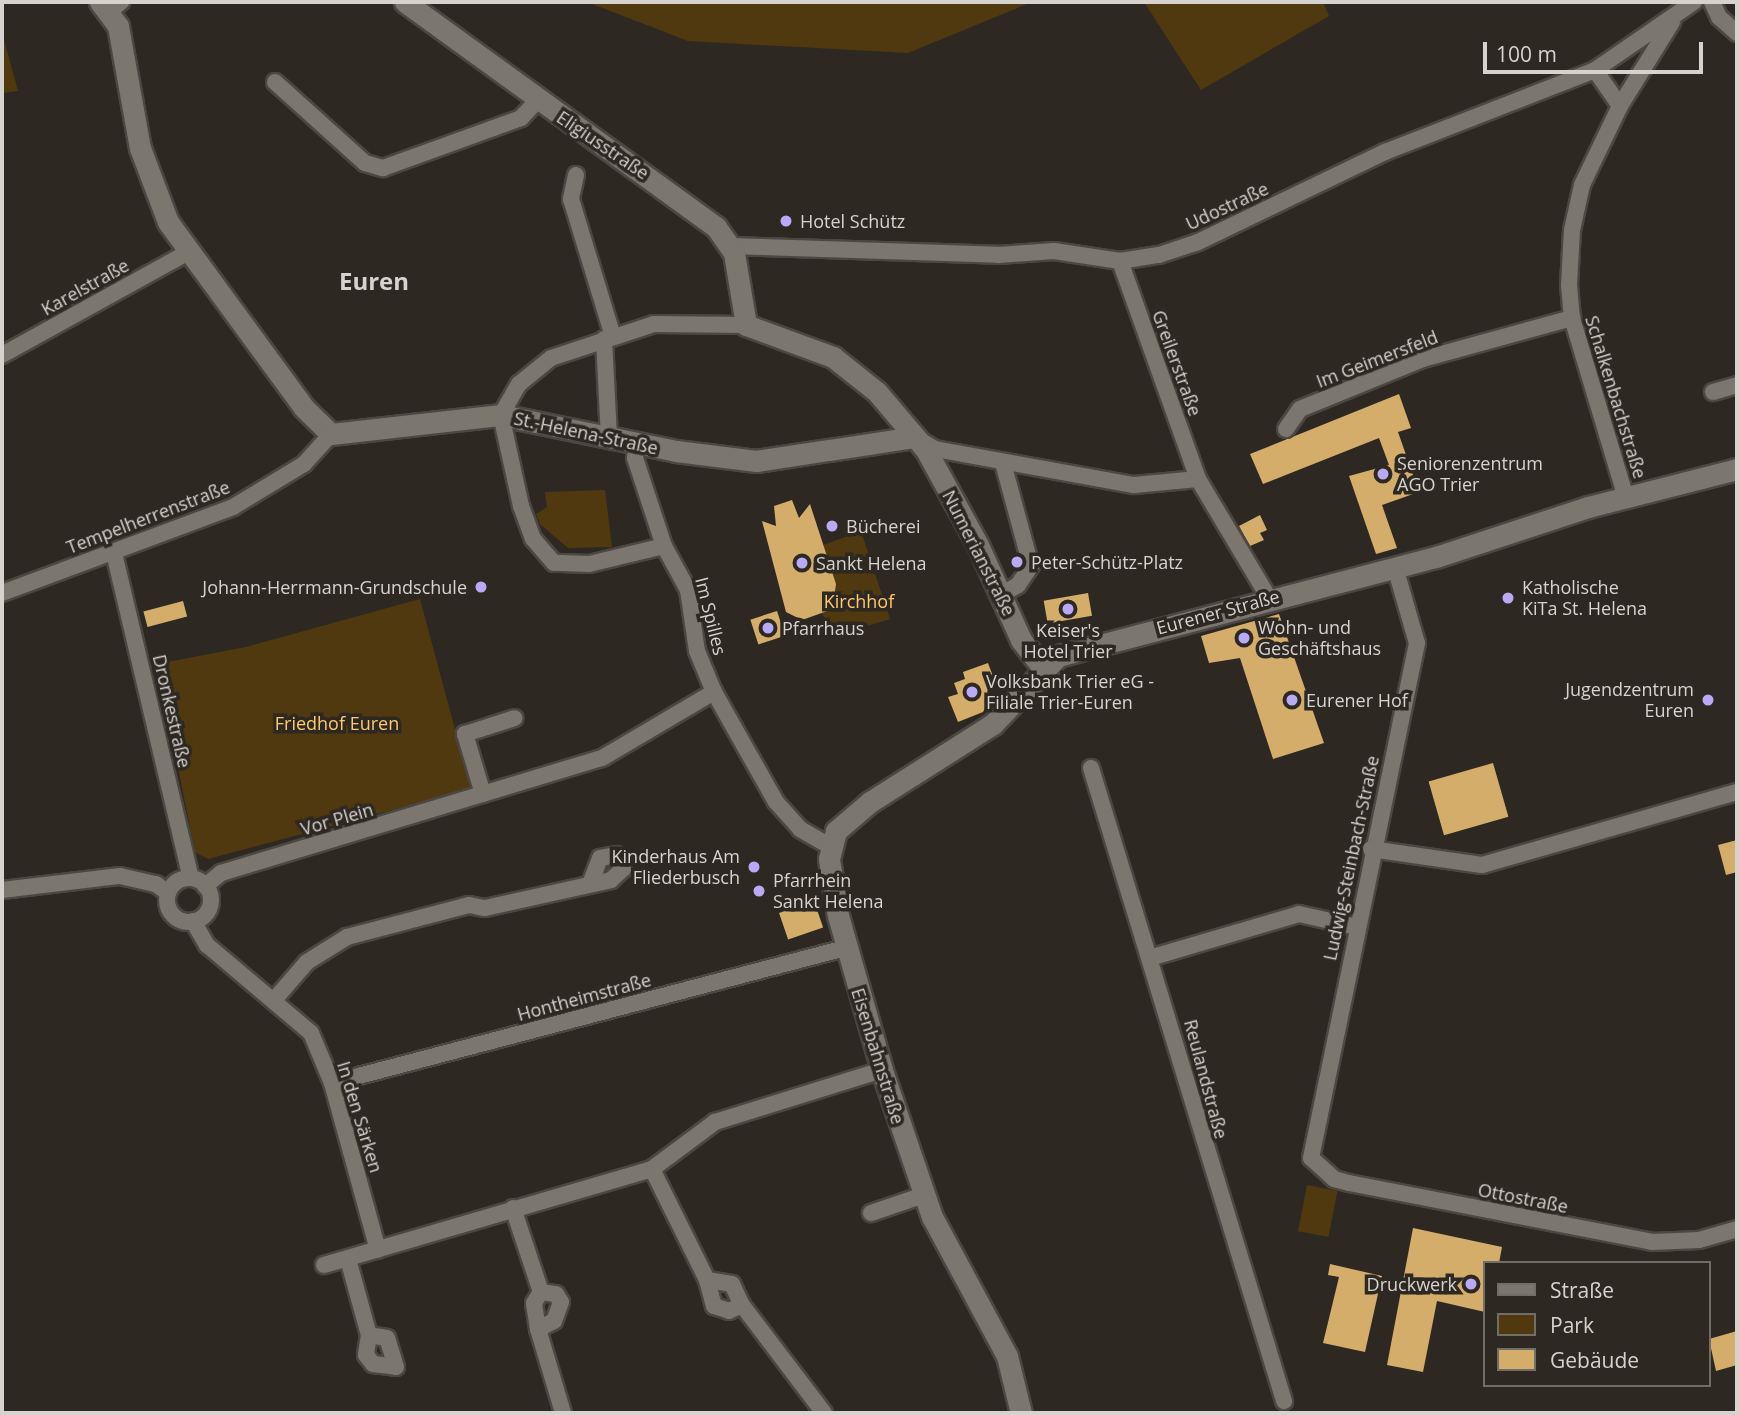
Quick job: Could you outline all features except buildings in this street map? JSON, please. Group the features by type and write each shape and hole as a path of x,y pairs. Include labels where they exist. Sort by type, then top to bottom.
{"street":[{"name":"Eligiusstraße","path":"405,2 537,101 685,202 731,246"},
{"name":"Udostraße","path":"731,246 998,255 1054,251 1120,261 1198,242 1385,152 1595,70 1672,22 1694,2"},
{"path":"1712,2 1719,17 1737,29"},
{"path":"110,5 126,56 140,148 168,222 187,253 304,408 338,435"},
{"name":"Schalkenbachstraße","path":"1626,498 1572,318 1572,230 1580,196 1620,106 1672,22"},
{"path":"1595,70 1620,106"},
{"path":"275,82 365,163 383,168 521,118 537,101"},
{"path":"576,175 571,199 609,337 609,437"},
{"path":"664,546 589,564 554,563 533,539 525,517 502,415 535,368 609,337 654,324 746,325 731,246"},
{"name":"Karelstraße","path":"2,355 187,253"},
{"name":"Greilerstraße","path":"1120,261 1198,478"},
{"name":"Im Geimersfeld","path":"1286,429 1300,409 1423,359 1572,318"},
{"name":"Numerianstraße","path":"746,325 844,363 915,437 1002,594 1021,640 1043,668"},
{"path":"1713,392 1737,386"},
{"name":"St.-Helena-Straße","path":"338,435 502,415 637,444 756,461 915,437"},
{"name":"Tempelherrenstraße","path":"2,593 233,507 304,464 338,435"},
{"path":"915,437 935,449 1134,485 1198,478 1269,598"},
{"name":"Im Spilles","path":"637,444 635,458 664,546 688,590 697,651 714,692 776,802 800,829 830,846"},
{"path":"1002,594 1018,585 1031,566 1003,463"},
{"name":"Eurener Straße","path":"830,846 841,825 870,802 967,744 1002,716 1043,668 1068,652 1395,567 1626,498 1737,470"},
{"name":"Dronkestraße","path":"114,553 198,882"},
{"name":"Ludwig-Steinbach-Straße","path":"1311,1158 1371,849 1417,643 1395,567"},
{"name":"Vor Plein","path":"198,882 602,758 714,692"},
{"path":"483,794 465,734 515,718"},
{"name":"Reulandstraße","path":"1091,768 1153,957 1206,1152 1284,1401"},
{"path":"1371,849 1482,864 1737,792"},
{"name":"Eisenbahnstraße","path":"830,846 838,916 845,948 924,1195 1007,1356 1021,1413"},
{"path":"2,890 120,876 156,884 168,893 175,917 193,921 210,904 198,882 174,883 168,893"},
{"path":"274,1000 307,962 347,937 469,905 485,908 591,882"},
{"path":"1153,957 1299,914 1356,927"},
{"name":"In den Särken","path":"193,921 207,945 311,1032 332,1083 378,1250"},
{"name":"Hontheimstraße","path":"332,1083 845,948"},
{"path":"324,1265 652,1169 715,1122 882,1070"},
{"name":"Ottostraße","path":"1311,1158 1334,1179 1349,1184 1652,1242 1699,1240 1737,1228"},
{"path":"652,1169 707,1280 715,1306 729,1311 741,1305"},
{"path":"871,1213 924,1195"},
{"path":"513,1208 541,1292"},
{"path":"348,1259 369,1335"},
{"path":"707,1280 728,1280 741,1305 824,1413"},
{"path":"541,1292 534,1303 538,1329 563,1413"},
{"path":"538,1329 562,1310 556,1294 541,1292"}],"green space":[{"path":"587,2 1032,2 908,53 688,41"},
{"path":"1144,2 1323,2 1329,16 1201,90"},
{"path":"2,32 18,91 2,93"},
{"path":"605,490 612,547 568,548 540,524 536,514 547,507 545,492"},
{"name":"Kirchhof","path":"861,531 890,619 830,637 822,612 835,609 836,587 821,546"},
{"name":"Friedhof Euren","path":"420,599 471,789 208,859 195,852 157,664 246,647"},
{"path":"1307,1185 1337,1191 1328,1237 1298,1231"}],"place":[{"name":"Hotel Schütz","path":"786,221"},
{"name":"Seniorenzentrum AGO Trier","path":"1383,474"},
{"name":"Bücherei","path":"832,526"},
{"name":"Peter-Schütz-Platz","path":"1017,562"},
{"name":"Sankt Helena","path":"802,563"},
{"name":"Johann-Herrmann-Grundschule","path":"481,587"},
{"name":"Katholische KiTa St. Helena","path":"1508,598"},
{"name":"Keiser's Hotel Trier","path":"1068,609"},
{"name":"Pfarrhaus","path":"768,628"},
{"name":"Wohn- und Geschäftshaus","path":"1244,638"},
{"name":"Volksbank Trier eG - Filiale Trier-Euren","path":"972,692"},
{"name":"Eurener Hof","path":"1292,700"},
{"name":"Jugendzentrum Euren","path":"1708,700"},
{"name":"Kinderhaus Am Fliederbusch","path":"754,867"},
{"name":"Pfarrhein Sankt Helena","path":"759,891"},
{"name":"Druckwerk","path":"1471,1284"}],"district":[{"name":"Euren","path":"374,281"}]}
